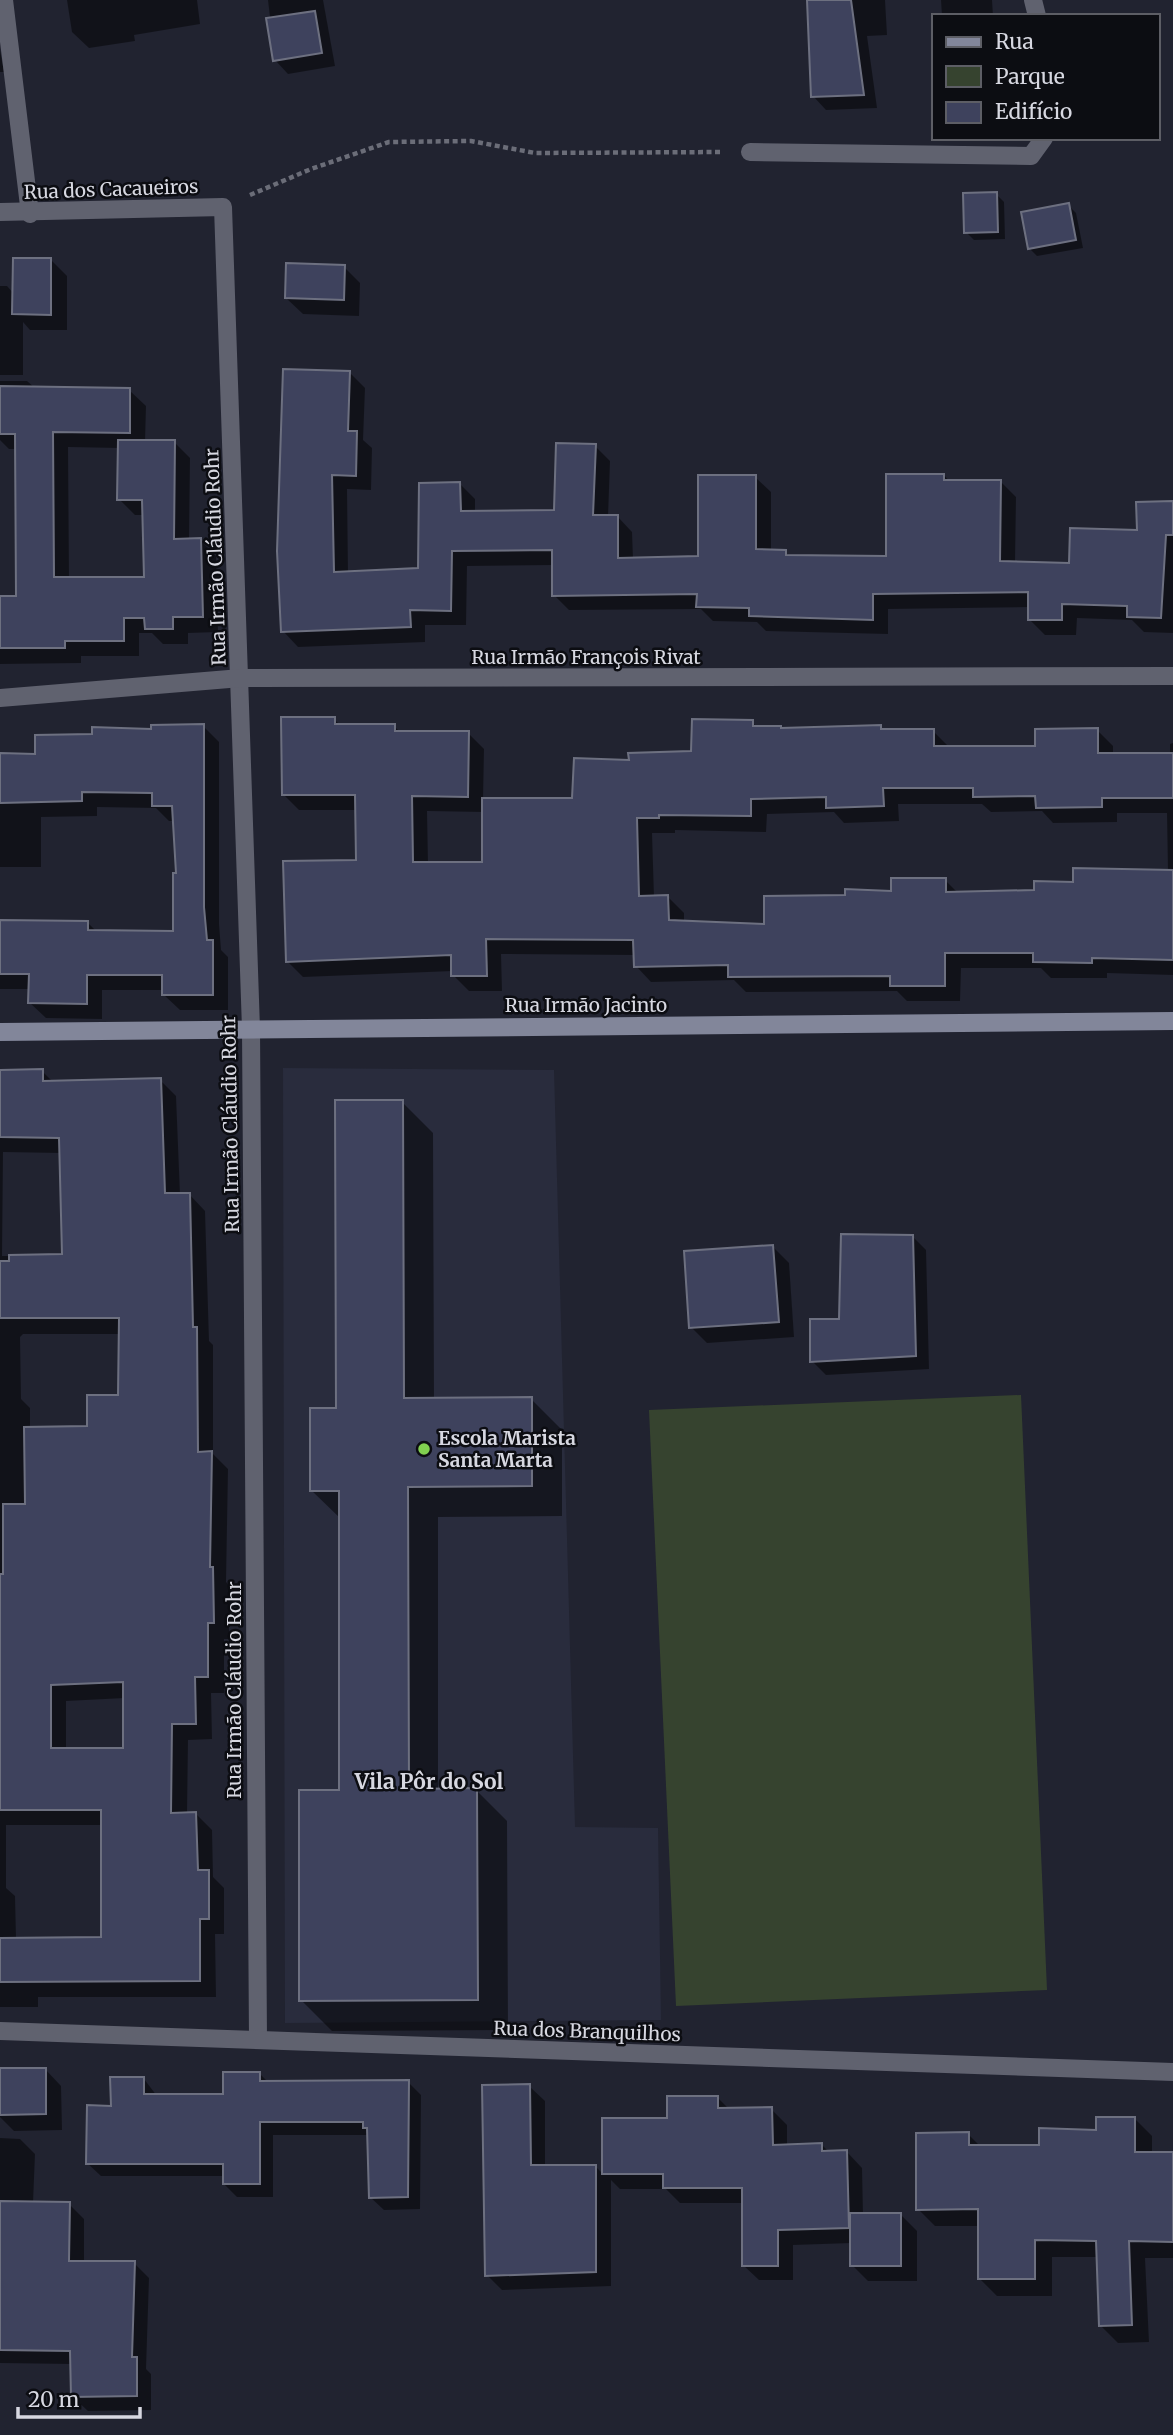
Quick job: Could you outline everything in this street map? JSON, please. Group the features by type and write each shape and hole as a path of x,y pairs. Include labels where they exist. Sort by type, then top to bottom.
{"street":[{"path":"4,0 30,214"},
{"path":"750,152 1031,156 1043,140"},
{"name":"Rua dos Cacaueiros","path":"0,212 30,214 223,207"},
{"name":"Rua Irmão Cláudio Rohr","path":"223,207 251,1029 258,2040"},
{"name":"Rua Irmão François Rivat","path":"0,698 241,678 1173,676"},
{"name":"Rua Irmão Jacinto","path":"0,1032 1173,1021"},
{"name":"Rua dos Branquilhos","path":"0,2031 1173,2072"}],"path":[{"path":"223,207 311,169 389,142 471,141 536,153 750,152"}],"shaded area":[{"name":"Escola Marista Santa Marta","path":"283,1068 554,1070 575,1827 658,1828 661,2020 285,2023"}],"green space":[{"path":"1021,1395 1047,1990 676,2006 649,1410"}],"building":[{"path":"807,0 851,0 864,95 811,97"},
{"path":"315,11 322,53 273,61 266,18"},
{"path":"997,192 998,232 964,233 963,193"},
{"path":"1069,203 1076,240 1028,249 1021,212"},
{"path":"13,258 51,258 51,315 12,314"},
{"path":"286,263 345,265 344,300 285,298"},
{"path":"283,369 350,371 348,431 357,431 356,476 332,475 334,572 418,568 419,483 460,482 461,511 554,510 556,443 596,444 593,515 618,515 618,558 698,556 698,475 756,475 756,549 786,550 786,555 886,556 886,474 944,474 944,480 1001,480 1000,561 1069,563 1070,528 1137,530 1136,502 1173,501 1173,535 1166,535 1161,618 1127,617 1127,606 1062,604 1062,620 1028,620 1028,592 873,594 873,620 749,616 749,608 696,607 697,594 552,596 552,550 452,551 451,611 410,610 411,627 281,632 277,551"},
{"path":"0,386 130,388 130,433 53,432 54,577 144,577 142,500 117,500 118,440 175,440 174,539 201,538 203,617 173,617 173,629 145,629 144,618 124,618 124,641 65,641 65,648 0,648 0,596 16,596 15,434 0,434"},
{"path":"281,717 335,717 335,724 395,724 395,731 469,731 468,797 412,796 413,862 482,862 482,798 572,798 574,758 629,760 628,753 691,751 692,719 753,720 753,726 781,728 881,725 881,729 934,729 934,746 1035,746 1035,729 1098,728 1098,753 1173,753 1173,798 1102,798 1102,807 1036,808 1035,796 973,797 973,788 883,788 884,806 826,808 826,797 751,799 751,816 659,815 659,818 637,818 639,896 668,895 669,920 764,924 764,896 845,895 845,889 891,891 891,878 946,878 946,892 1034,890 1034,881 1073,882 1073,868 1173,870 1173,960 1092,958 1092,963 1033,962 1033,953 945,953 945,986 890,986 890,976 728,977 728,965 634,967 633,940 486,939 487,976 451,976 451,955 286,962 283,861 356,860 355,795 282,795"},
{"path":"204,724 204,907 207,940 213,940 213,995 162,995 162,975 87,975 87,1004 28,1003 29,974 0,974 0,920 88,921 88,930 173,931 173,873 176,873 172,806 152,806 152,793 82,792 82,801 0,803 0,753 35,754 35,735 92,734 92,727 151,729 151,725"},
{"path":"43,1069 43,1081 161,1078 165,1193 190,1193 193,1327 197,1327 198,1452 212,1451 210,1567 213,1567 214,1623 208,1623 208,1677 195,1677 196,1724 172,1724 171,1813 196,1812 198,1870 209,1870 209,1919 200,1919 200,1981 0,1982 0,1938 101,1937 101,1810 0,1810 0,1574 3,1574 3,1504 25,1504 24,1427 87,1426 87,1395 118,1395 119,1318 0,1318 0,1261 9,1261 9,1255 62,1254 59,1138 0,1137 0,1070","holes":["123,1682 123,1748 51,1748 51,1685"]},
{"path":"335,1100 403,1100 404,1398 532,1397 532,1486 408,1487 409,1789 477,1788 478,2000 299,2001 299,1790 339,1790 339,1491 310,1491 310,1408 336,1408"},
{"path":"841,1234 913,1235 916,1356 810,1362 810,1319 839,1319"},
{"path":"773,1245 779,1322 689,1328 684,1251"},
{"path":"0,2068 46,2068 46,2114 0,2115"},
{"path":"223,2072 260,2072 260,2081 409,2080 408,2197 369,2198 367,2128 363,2128 363,2122 260,2122 260,2184 223,2184 223,2164 86,2164 87,2105 111,2106 110,2077 144,2077 144,2094 223,2094"},
{"path":"530,2084 531,2165 596,2165 596,2272 485,2276 482,2085"},
{"path":"667,2096 718,2096 718,2108 772,2107 773,2145 822,2143 822,2151 847,2150 849,2228 778,2230 778,2266 742,2266 742,2188 663,2188 663,2174 602,2174 602,2118 667,2118"},
{"path":"1096,2117 1135,2117 1135,2152 1173,2152 1173,2242 1129,2241 1132,2325 1099,2326 1096,2241 1035,2240 1035,2279 978,2279 978,2209 916,2210 916,2133 969,2132 969,2145 1039,2145 1039,2128 1096,2130"},
{"path":"0,2201 70,2202 69,2261 135,2261 132,2357 137,2357 137,2396 71,2397 70,2351 0,2350"},
{"path":"850,2213 901,2213 901,2266 850,2266"}],"place":[{"name":"Escola Marista Santa Marta","path":"424,1449"}],"district":[{"name":"Vila Pôr do Sol","path":"429,1782"}]}
